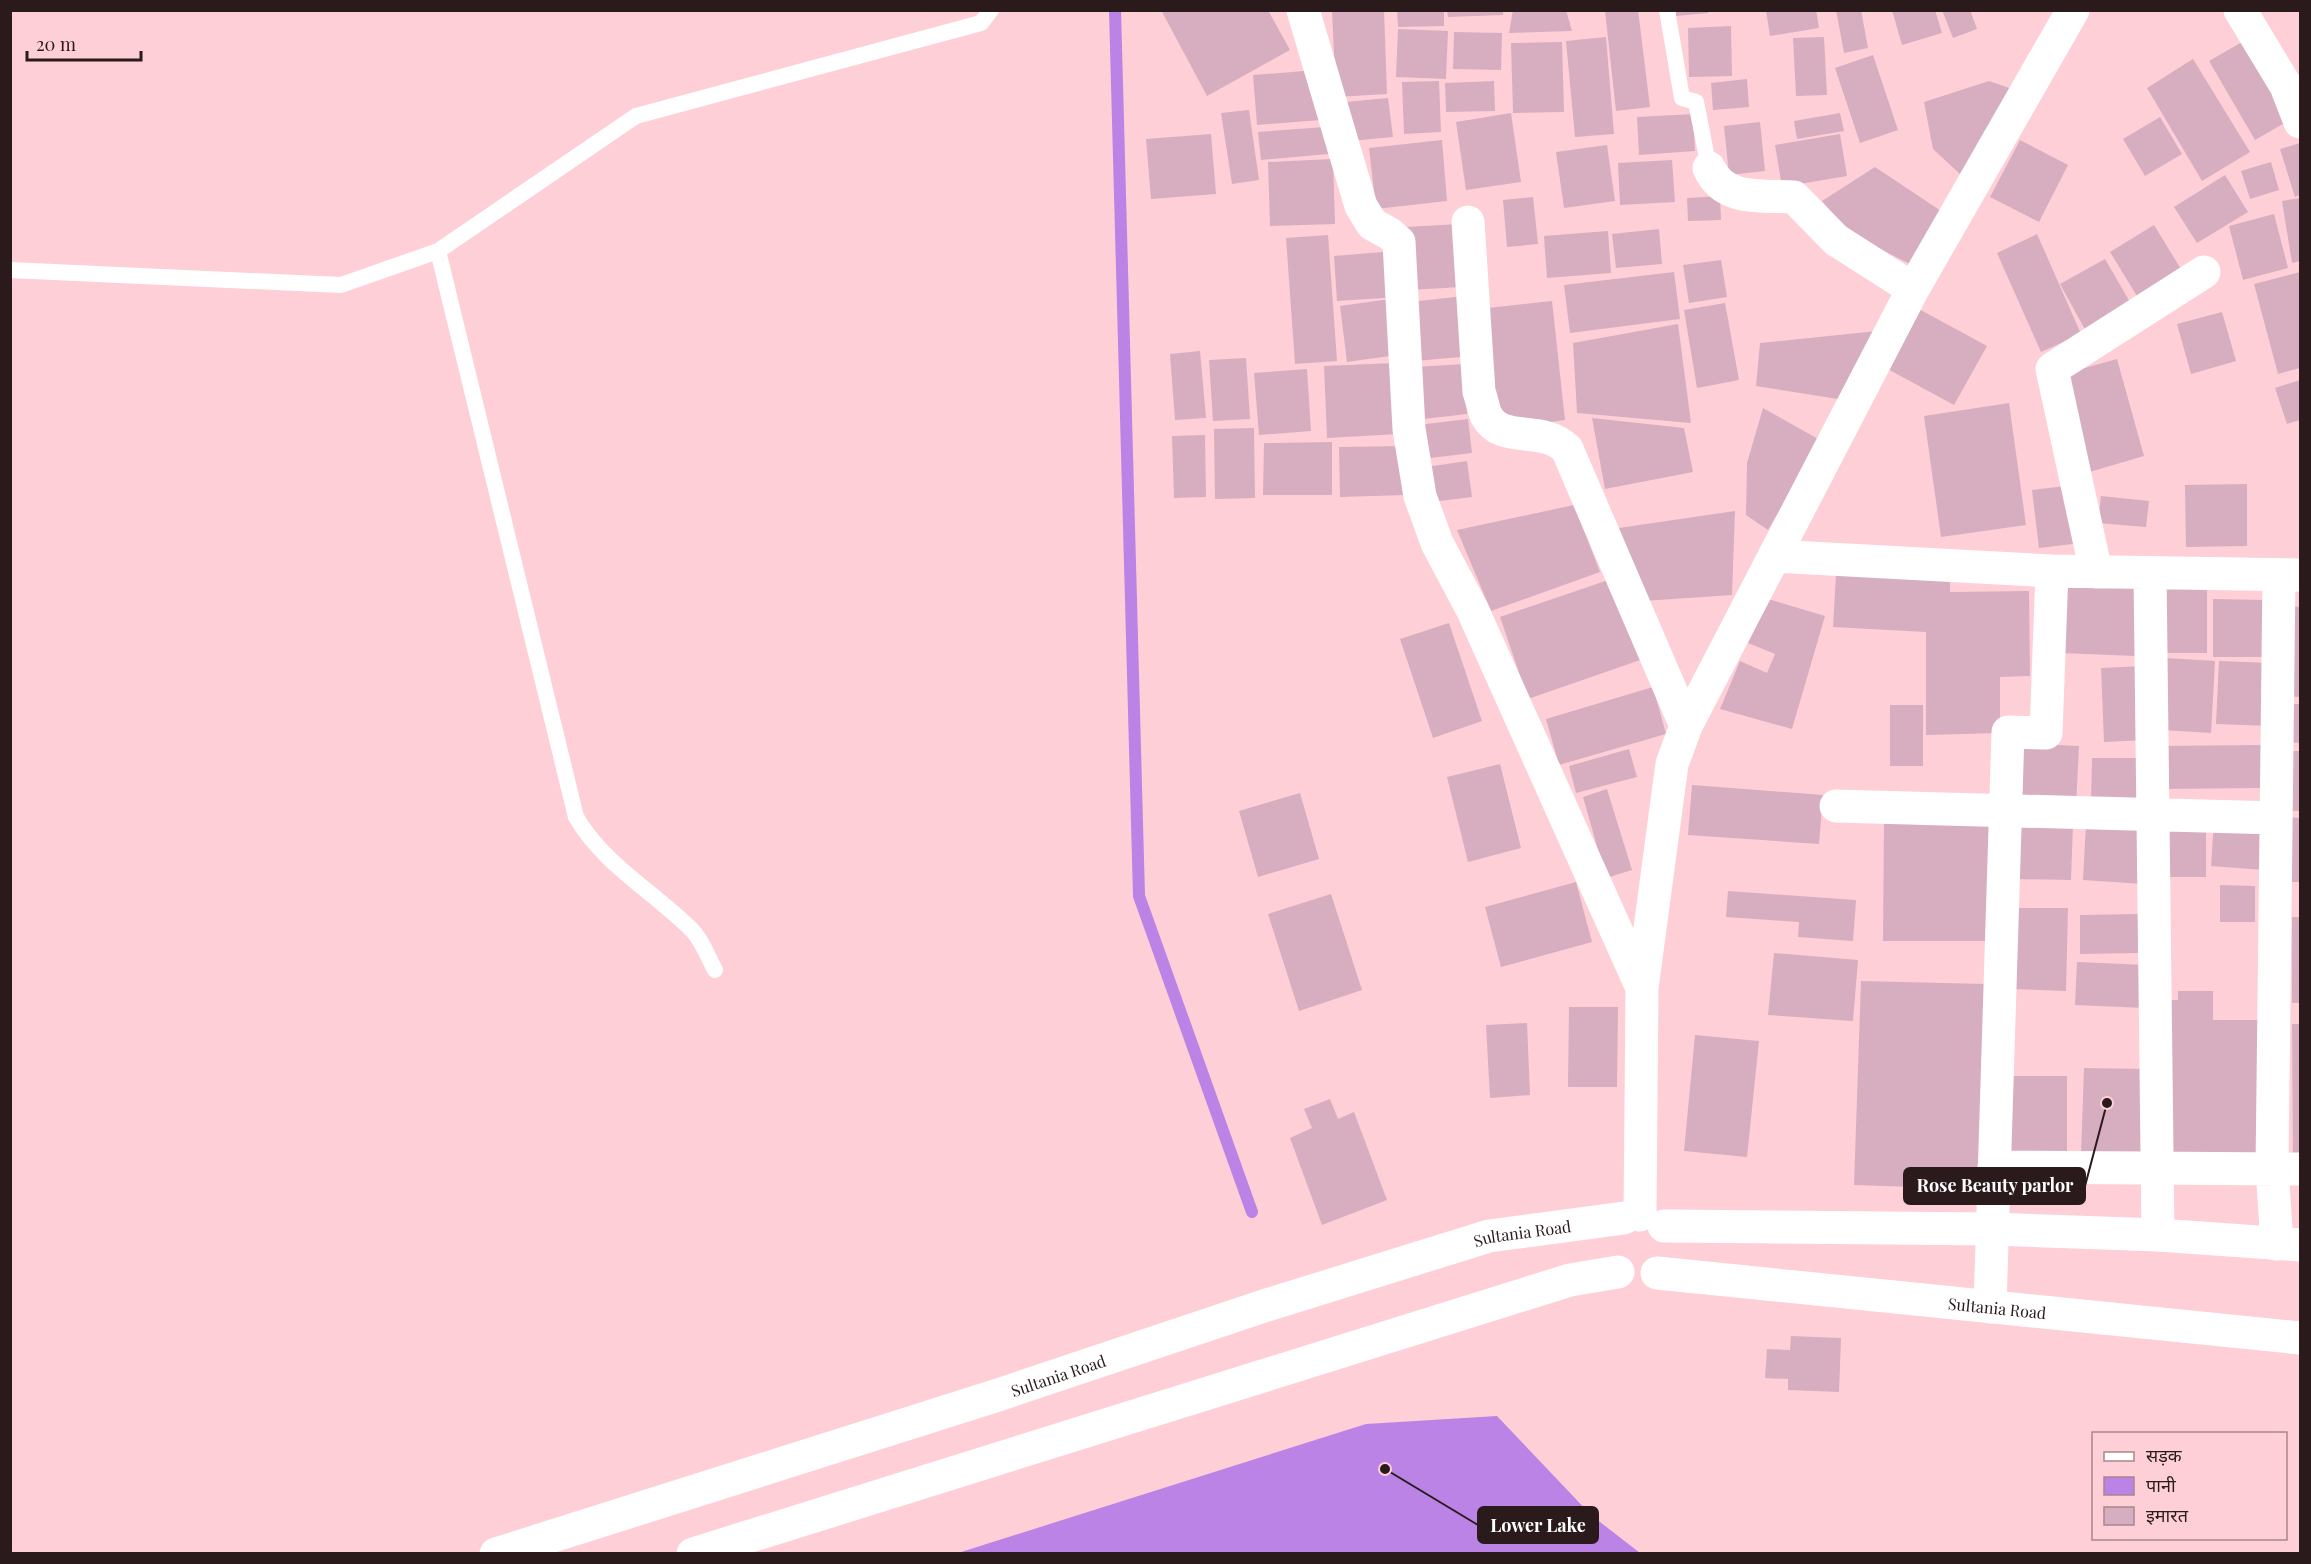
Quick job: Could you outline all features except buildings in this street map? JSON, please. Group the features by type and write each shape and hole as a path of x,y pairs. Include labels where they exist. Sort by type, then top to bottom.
{"street":[{"path":"1303,10 1361,206 1372,224 1399,242 1409,429 1420,496 1437,543 1473,611 1642,988"},
{"path":"1642,1219 1642,988 1672,764 1686,726 1913,289 2073,10"},
{"path":"2240,10 2286,86 2301,122"},
{"path":"1709,168 1713,178 1738,195 1794,196 1836,240 1913,289"},
{"path":"1468,222 1479,392 1487,417 1507,432 1547,436 1558,441 1567,449 1686,726"},
{"path":"2096,572 2052,369 2204,272"},
{"path":"1774,556 2052,571 2290,575 2276,818 2289,1245"},
{"path":"1990,1307 2008,732 2046,733 2052,571"},
{"path":"2150,573 2158,1236"},
{"path":"1836,806 2276,818"},
{"path":"1994,1167 2286,1169"},
{"path":"1642,1219 1669,1235 1670,1257 1657,1273 1636,1279 1618,1272 1611,1264 1606,1243 1609,1233 1642,1219"},
{"name":"Sultania Road","path":"496,1554 995,1396 1267,1305 1489,1236 1642,1219 1991,1228 2289,1245"},
{"path":"693,1554 1570,1280 1618,1272"},
{"name":"Sultania Road","path":"1657,1273 2301,1338"}],"lane":[{"path":"10,270 341,285 438,251 636,116 981,23 991,10"},
{"path":"1667,10 1682,98 1696,102 1709,168"},
{"path":"438,251 576,817 589,839 638,886 693,931 715,970"}],"water":[{"path":"1497,1416 1591,1515 1640,1553 958,1553 1366,1424"}],"waterway":[{"path":"1115,10 1139,896 1252,1212"}],"place":[{"name":"Rose Beauty parlor","path":"2107,1103"},
{"name":"Lower Lake","path":"1385,1469"}]}
